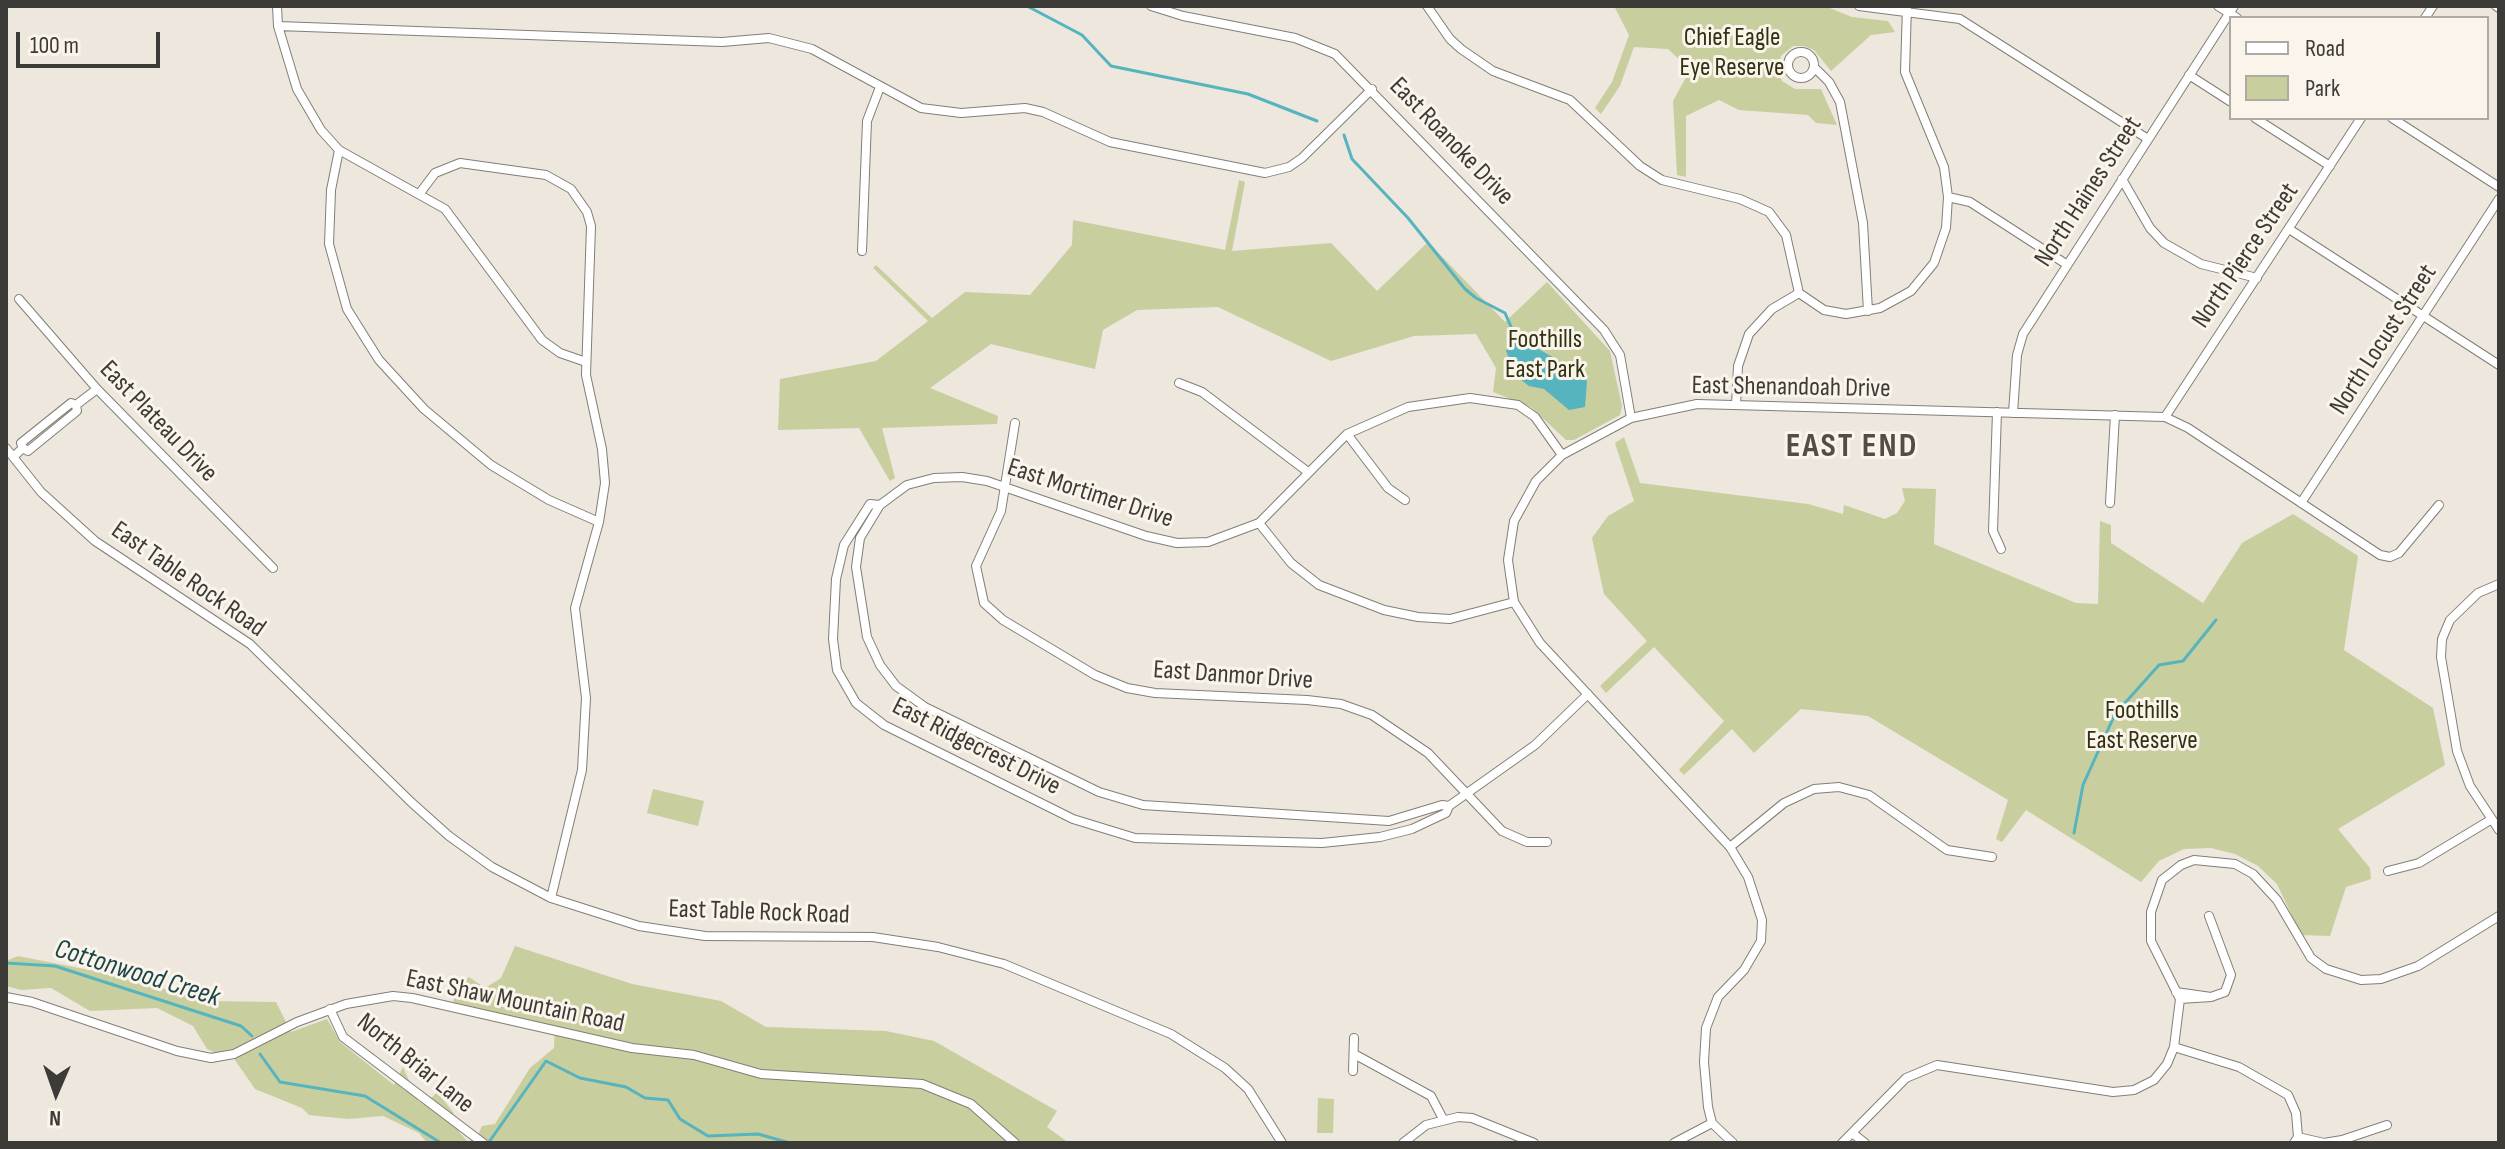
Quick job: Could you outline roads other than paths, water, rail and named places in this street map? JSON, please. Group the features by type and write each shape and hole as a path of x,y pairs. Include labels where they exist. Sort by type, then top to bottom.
{"street":[{"path":"277,6 278,26 297,89 321,130 339,150 420,193 452,218 542,340 560,353 586,362"},
{"name":"East Roanoke Drive","path":"1151,6 1317,45 1335,54 1604,330 1620,355 1631,418"},
{"path":"1427,6 1450,39 1461,49 1493,71 1570,100 1662,180 1740,199 1769,212 1786,235 1799,293 1824,310 1846,314 1868,311 1901,298 1928,273 1943,240 1948,197 1941,156 1905,72 1907,9"},
{"path":"1859,6 1946,15 1972,25 2148,139"},
{"path":"2218,6 2233,12"},
{"name":"North Haines Street","path":"2013,413 2019,344 2066,264 2229,18"},
{"path":"278,26 722,42 769,38 812,49 921,108 939,113 1025,108 1043,112 1110,142 1265,173 1289,167 1302,158 1372,89"},
{"path":"1814,67 1829,82 1840,102 1863,223 1868,311"},
{"path":"2189,75 2229,101"},
{"path":"862,251 867,121 880,87"},
{"path":"2258,120 2330,166"},
{"name":"North Pierce Street","path":"2165,417 2360,120"},
{"path":"2395,120 2499,187"},
{"path":"339,150 332,177 329,244 347,309 379,360 424,409 491,465 549,500 599,522"},
{"path":"420,193 435,173 460,163 546,175 571,189 587,212 592,238 587,390 605,466 599,522 575,608 586,698 585,747 551,898"},
{"path":"2122,179 2150,228 2164,243 2201,264 2257,278"},
{"path":"1948,197 1970,202 2066,264"},
{"name":"North Locust Street","path":"2301,503 2499,199"},
{"path":"2289,229 2499,365"},
{"path":"1736,405 1738,366 1749,334 1772,309 1799,293"},
{"name":"East Plateau Drive","path":"19,299 97,389 273,568"},
{"path":"1179,383 1202,392 1308,472"},
{"path":"13,457 23,448 28,451 77,411 76,405 97,389"},
{"name":"East Mortimer Drive","path":"880,505 907,485 934,478 962,477 1004,487 1146,536 1177,543 1208,542 1259,523 1347,434 1408,407 1438,401 1495,399 1518,405 1535,417 1562,455"},
{"name":"East Shenandoah Drive","path":"1712,1123 1704,1062 1706,1028 1718,997 1744,970 1761,941 1758,905 1730,847 1540,643 1514,602 1508,560 1514,521 1536,481 1562,455 1631,418 1685,405 2165,417 2188,428 2380,555 2390,557 2399,553 2439,505"},
{"path":"1997,412 1993,531 2001,549"},
{"path":"2110,503 2115,415"},
{"name":"East Danmor Drive","path":"1015,423 1001,511 978,555 976,566 984,603 1003,620 1095,675 1127,688 1155,693 1307,700 1341,704 1372,715 1428,753 1502,831 1527,842 1547,842"},
{"path":"1347,434 1388,488 1405,500"},
{"name":"East Table Rock Road","path":"6,448 41,492 95,541 250,644 449,836 492,867 551,898 639,926 705,936 873,937 938,947 1004,964 1171,1034 1225,1068 1248,1089 1282,1143"},
{"name":"East Ridgecrest Drive","path":"1449,806 1442,805 1389,821 1143,805 1099,792 925,707 896,686 880,665 867,637 856,553 860,538 878,513 880,505 870,504 839,560 833,639 837,670 856,703 884,725 1073,819 1135,838 1322,843 1412,829 1446,813 1449,806 1535,745 1588,694"},
{"path":"1259,523 1291,563 1319,585 1384,610 1450,619 1514,602"},
{"path":"2499,584 2478,593 2450,620 2442,639 2441,657 2457,751 2470,786 2499,830"},
{"path":"1730,847 1784,803 1814,789 1839,787 1869,795 1947,850 1992,857"},
{"path":"2388,871 2419,863 2492,819"},
{"path":"1842,1143 1906,1078 1937,1065 2113,1092 2134,1090 2154,1080 2167,1064 2174,1047 2178,995 2151,941 2151,912 2162,880 2181,865 2194,860 2235,864 2253,874 2277,900 2311,958 2326,969 2361,980 2381,979 2418,966 2499,916"},
{"path":"2178,995 2211,997 2225,992 2231,975 2209,916"},
{"name":"East Shaw Mountain Road","path":"6,997 32,1002 177,1051 211,1058 234,1054 330,1009 393,996 632,1048 694,1055 761,1074 922,1084 971,1104 1015,1143"},
{"name":"North Briar Lane","path":"330,1009 343,1037 483,1143"},
{"path":"1353,1071 1354,1038"},
{"path":"2174,1047 2239,1067 2288,1095 2296,1113 2296,1140 2324,1143 2387,1125"},
{"path":"1354,1054 1431,1096 1443,1119"},
{"path":"1403,1143 1426,1125 1443,1119 1472,1118 1534,1143"},
{"path":"1674,1143 1712,1123 1733,1143"},
{"path":"1852,1133 1865,1143"}],"water":[{"path":"1515,336 1576,370 1587,381 1585,407 1569,410 1544,389 1529,386 1516,376 1506,351"}],"waterway":[{"path":"1027,6 1082,35 1111,66 1248,94 1317,121"},
{"path":"1344,135 1352,159 1408,218 1465,289 1505,313 1515,336"},
{"path":"2074,833 2083,785 2115,714 2159,665 2183,661 2216,620"},
{"name":"Cottonwood Creek","path":"6,963 55,966 241,1026 252,1036"},
{"name":"Cottonwood Creek","path":"260,1054 280,1082 365,1096 441,1143"},
{"name":"Cottonwood Creek","path":"489,1142 546,1061 580,1078 626,1087 645,1098 668,1100 680,1119 708,1136 758,1134 790,1143"}],"district":[{"name":"EAST END","path":"1852,447"}],"park label":[{"name":"Chief Eagle Eye Reserve","path":"1732,53"},
{"name":"Foothills East Park","path":"1545,355"},
{"name":"Foothills East Reserve","path":"2142,726"}]}
